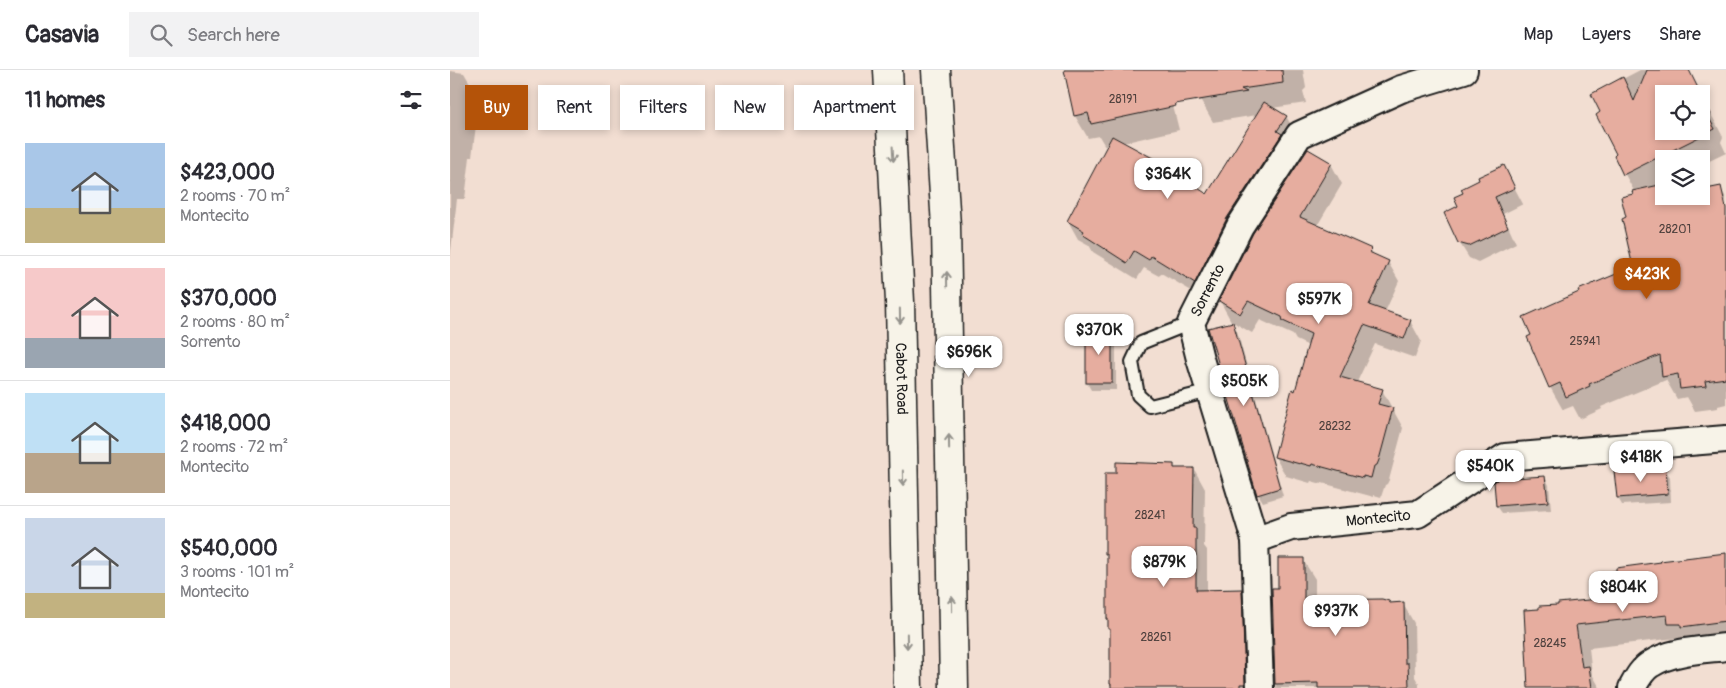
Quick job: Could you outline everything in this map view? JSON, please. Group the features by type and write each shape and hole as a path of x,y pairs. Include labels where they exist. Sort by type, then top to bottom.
{"main road":[{"name":"Cabot Road","path":"888,70 900,302 908,688"},
{"path":"936,70 946,226 954,688"}],"street":[{"name":"Sorrento","path":"1260,688 1255,540 1191,323 1240,226 1299,135 1397,79 1464,70"},
{"name":"Montecito","path":"1255,540 1292,527 1418,514 1505,457 1726,439"},
{"path":"1632,688 1639,675 1650,664 1662,658 1726,647"}],"lane":[{"path":"1191,323 1141,343 1132,362 1138,395 1150,406 1210,391"}],"building":[{"path":"1064,70 1282,70 1283,83 1241,89 1247,92 1175,104 1176,106 1091,124 1088,113 1074,116"},
{"path":"1647,70 1689,70 1696,85 1655,85 1655,140 1693,140 1673,150 1655,150 1655,159 1623,175 1614,156 1616,154 1596,115 1600,112 1591,94 1623,77 1634,101"},
{"path":"1264,102 1287,116 1277,131 1282,134 1227,218 1195,283 1151,256 1149,260 1134,251 1127,263 1082,234 1084,231 1067,221 1112,136 1173,169 1179,176 1207,194"},
{"path":"1710,120 1715,129 1710,132"},
{"path":"1308,149 1332,163 1300,217 1372,249 1369,252 1389,261 1369,305 1411,320 1404,339 1364,325 1340,377 1383,389 1378,404 1393,408 1379,460 1377,465 1374,466 1371,478 1363,476 1363,478 1312,464 1311,466 1300,464 1274,457 1292,389 1295,391 1311,334 1283,321 1282,317 1248,301 1240,314 1219,301 1253,233"},
{"path":"1504,165 1515,188 1495,197 1508,227 1469,246 1458,243 1444,213 1458,206 1454,197 1463,193 1461,189 1479,180 1478,177"},
{"path":"1655,186 1655,205 1710,205 1710,188 1721,186 1726,208 1726,378 1705,381 1706,386 1680,389 1678,374 1662,377 1660,355 1589,384 1590,386 1566,397 1560,383 1549,388 1527,337 1531,335 1523,317 1579,292 1578,290 1633,267 1622,219 1626,217 1621,197 1633,194 1632,191"},
{"path":"1233,322 1280,488 1257,495 1208,328"},
{"path":"1086,330 1112,330 1112,383 1086,383"},
{"path":"1116,462 1174,464 1174,468 1194,468 1193,528 1196,528 1196,590 1242,589 1245,684 1240,684 1240,688 1111,688 1110,629 1108,629 1107,619 1107,554 1105,554 1105,473 1116,473"},
{"path":"1666,468 1668,494 1617,498 1614,471"},
{"path":"1545,476 1548,502 1496,506 1494,482 1498,479"},
{"path":"1726,553 1726,621 1681,627 1681,624 1668,624 1667,615 1576,625 1582,667 1589,666 1592,688 1528,688 1524,610 1539,609 1539,606 1558,605 1558,603 1598,599 1597,573 1616,571 1616,568 1660,561"},
{"path":"1278,558 1304,558 1304,600 1382,599 1390,603 1404,602 1405,663 1408,663 1409,686 1393,688 1318,688 1318,683 1275,684 1272,588 1278,588"}]}
